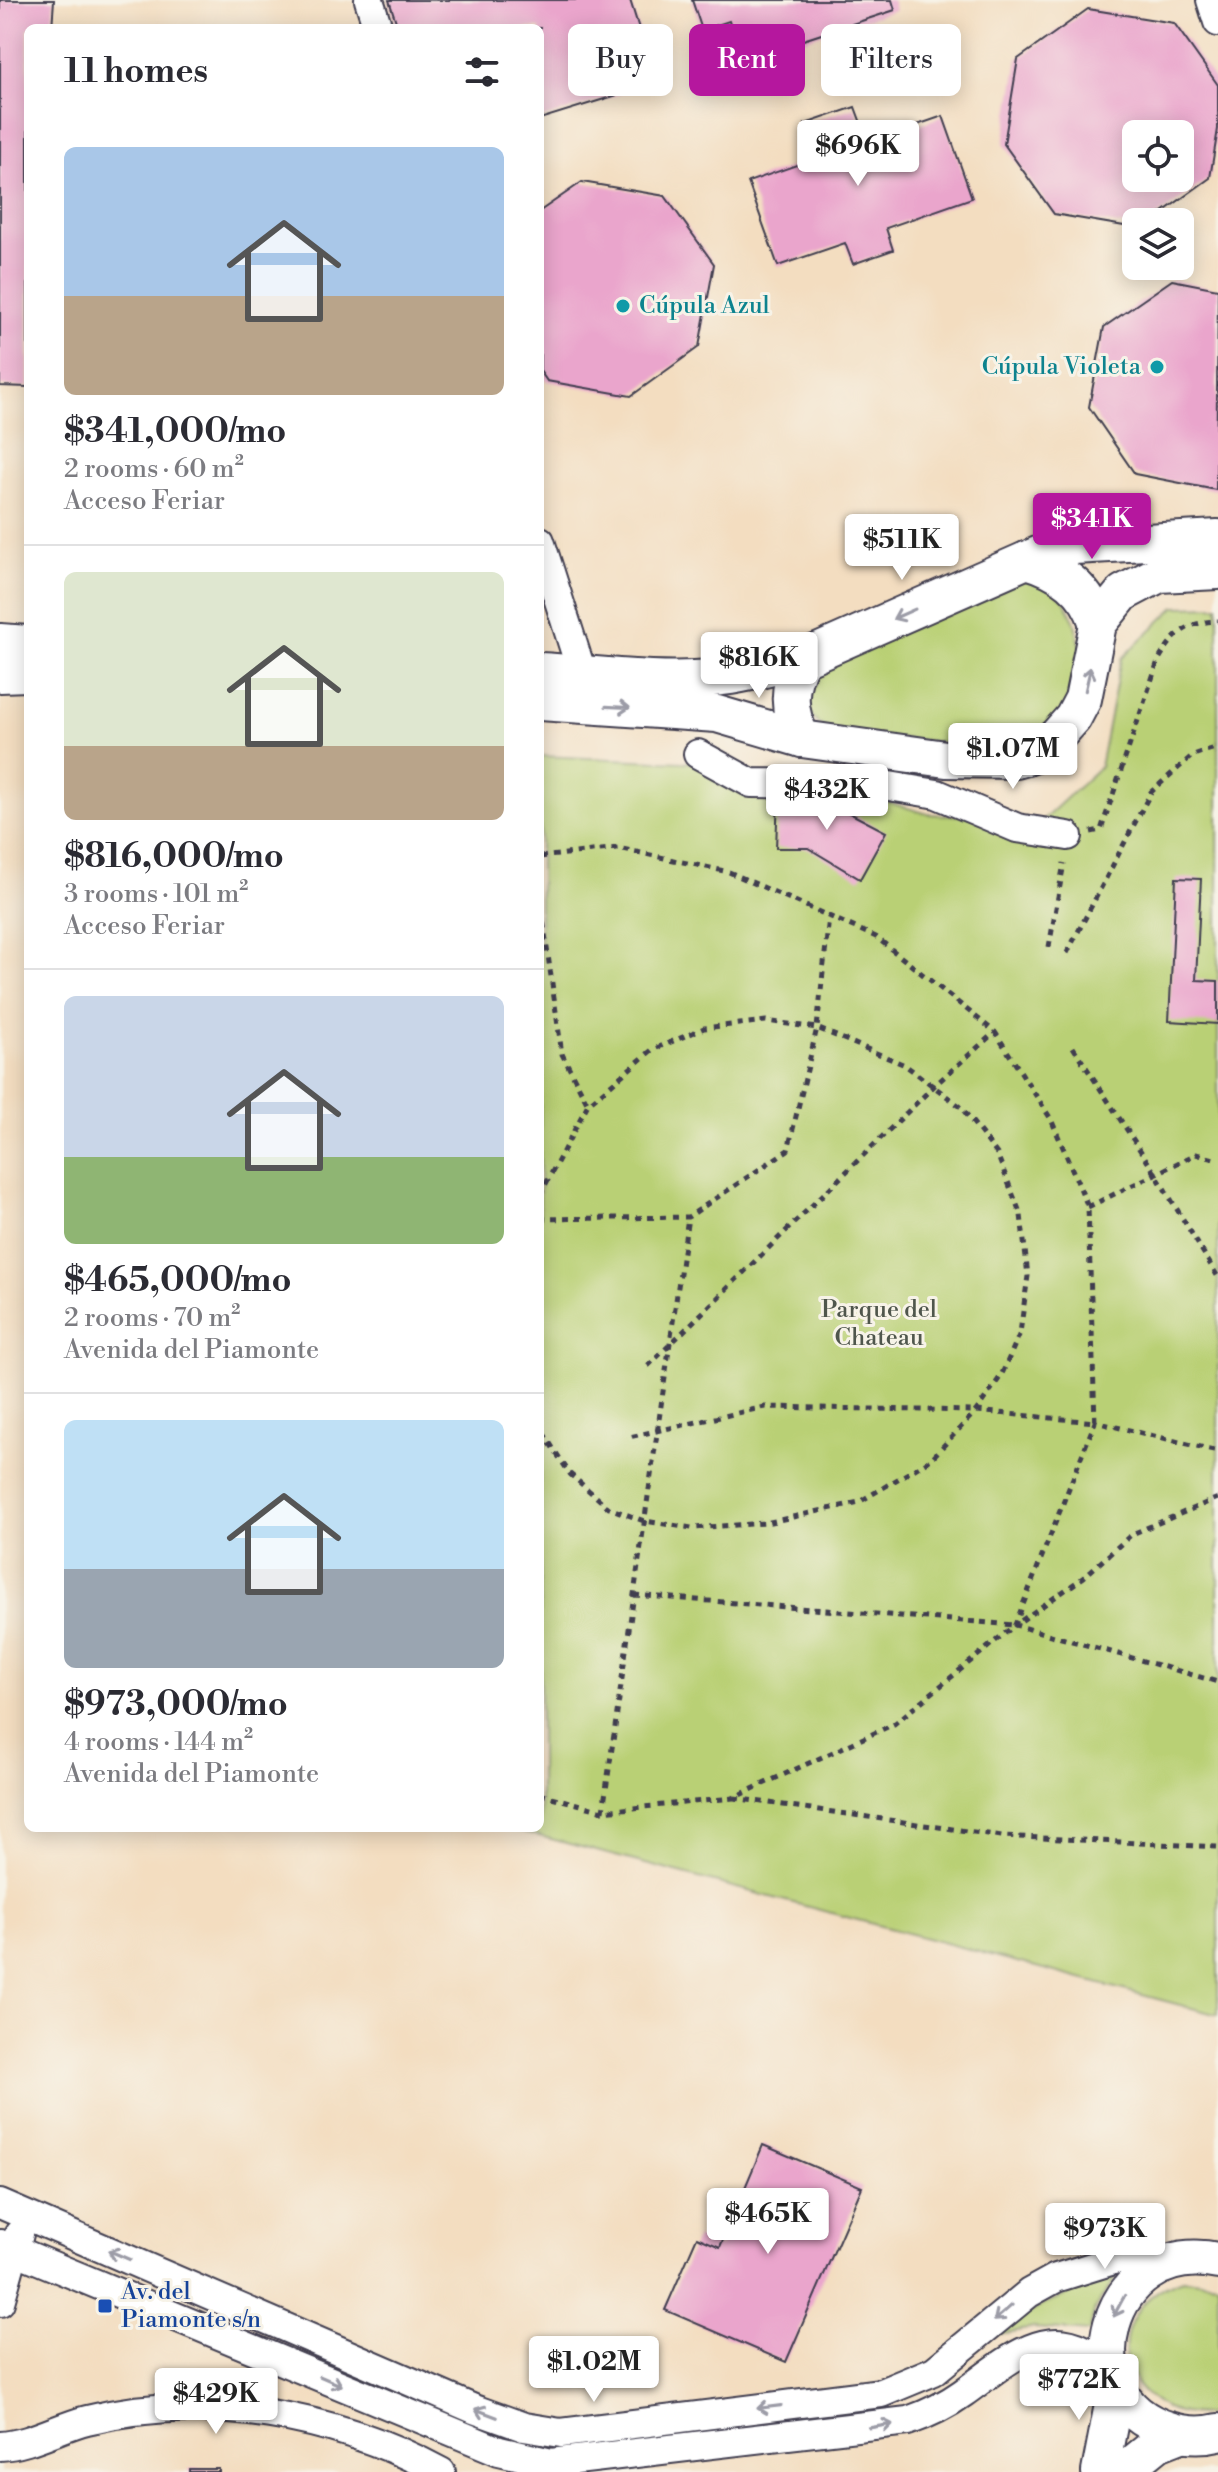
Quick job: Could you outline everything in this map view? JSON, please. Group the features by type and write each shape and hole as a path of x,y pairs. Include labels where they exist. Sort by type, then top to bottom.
{"main road":[{"path":"544,671 714,678 802,659 1027,560 1071,544 1218,538"},
{"path":"544,702 717,714 802,739 946,759 991,761 1030,756 1056,737 1083,699 1098,624 1094,610 1070,581 1051,567 1027,560"},
{"path":"1098,624 1123,593 1141,581 1159,574 1218,571"},
{"path":"0,642 24,644"},
{"path":"802,659 790,687 789,704 792,720 802,739"},
{"path":"0,674 24,673"},
{"path":"1100,2472 1114,2378 1109,2335 1120,2301 1135,2282 1155,2267 1205,2256"},
{"path":"1114,2378 1140,2415 1159,2427 1207,2435"},
{"path":"1122,2472 1158,2443 1207,2435"}],"street":[{"path":"369,0 377,24"},
{"path":"1211,0 1218,22"},
{"path":"544,554 582,673"},
{"path":"698,754 751,783 883,785 937,794 1017,828 1068,836"},
{"path":"0,2204 474,2409 546,2432 579,2432 881,2393 934,2371 1029,2293 1056,2278 1117,2259 1205,2256"},
{"path":"0,2302 6,2246 27,2216"},
{"path":"6,2246 499,2451 551,2467 908,2421 936,2411 1011,2356 1033,2346 1055,2343 1076,2346 1096,2355 1114,2378"},
{"path":"0,2446 87,2420 144,2410 200,2408 314,2422 389,2446 441,2472"},
{"path":"546,2432 551,2467"}],"path":[{"path":"1049,947 1068,836 1101,830 1158,661 1173,636 1196,622 1218,621"},
{"path":"1067,953 1151,792 1193,755 1218,747"},
{"path":"544,857 618,848 729,872 876,937 995,1032 1051,1119 1088,1207 1095,1422 1015,1625"},
{"path":"544,1219 688,1217 788,1150 817,1028 829,917"},
{"path":"544,927 562,1054 588,1104"},
{"path":"544,1187 588,1104 652,1050 704,1028 766,1021 817,1028 862,1044 905,1065 961,1107 997,1154 1021,1215 1028,1276 1020,1333 1001,1376 976,1411 930,1460 859,1502 766,1523 692,1528 644,1521 609,1508 589,1491 570,1474 544,1434"},
{"path":"648,1366 935,1085 995,1032"},
{"path":"1073,1047 1218,1277"},
{"path":"1088,1207 1196,1154 1218,1160"},
{"path":"603,1811 688,1217"},
{"path":"629,1437 765,1407 976,1411 1095,1422 1218,1451"},
{"path":"733,1798 894,1724 1015,1625 1084,1577 1132,1534 1218,1498"},
{"path":"634,1595 1015,1625 1218,1682"},
{"path":"544,1795 603,1811 733,1798 1002,1836 1218,1847"}],"green space":[{"path":"1025,579 1048,584 1064,600 1074,620 1082,651 1064,713 1016,748 835,733 819,724 805,709 813,670"},
{"name":"Parque del Chateau","path":"1218,606 1218,2015 524,1832 544,1832 544,756 706,763 861,794 928,814 1043,820 1100,767 1121,659 1175,607"},
{"path":"1117,2277 1095,2308 1089,2332 1034,2328 993,2335 1050,2301"},
{"path":"1182,2279 1218,2283 1218,2413 1215,2414 1182,2413 1156,2402 1138,2385 1128,2363 1126,2339 1135,2316 1153,2295"}],"building":[{"path":"0,0 54,0 52,24 24,24 24,387 0,386"},
{"path":"389,0 630,0 638,24 568,24 568,96 614,96 544,118 544,24 397,24"},
{"path":"692,0 892,0 895,10 852,24 821,24 821,34 805,39 805,24 730,24 729,21 700,24"},
{"path":"1088,9 1174,23 1218,85 1218,129 1210,178 1194,190 1194,120 1122,120 1122,192 1191,192 1168,208 1122,208 1122,226 1054,214 1004,144 1018,59"},
{"path":"855,107 868,142 943,116 972,198 886,228 893,250 853,264 845,243 778,266 748,182 817,158 805,124"},
{"name":"Cúpula Azul","path":"582,182 665,196 714,264 699,347 631,396 547,381 544,377 544,208"},
{"name":"Cúpula Violeta","path":"1172,280 1218,289 1216,490 1135,474 1089,407 1104,327"},
{"path":"778,795 815,795 886,832 860,879 808,848 776,848"},
{"path":"1176,878 1201,879 1196,980 1218,981 1218,1024 1169,1021"},
{"path":"763,2145 862,2187 786,2362 665,2310 697,2237 720,2247"},
{"path":"189,2469 219,2469 219,2472 189,2472"}],"place":[{"name":"Cúpula Azul","path":"623,306"},
{"name":"Cúpula Violeta","path":"1157,367"},
{"name":"Av. del Piamonte s/n","path":"105,2306"}]}
